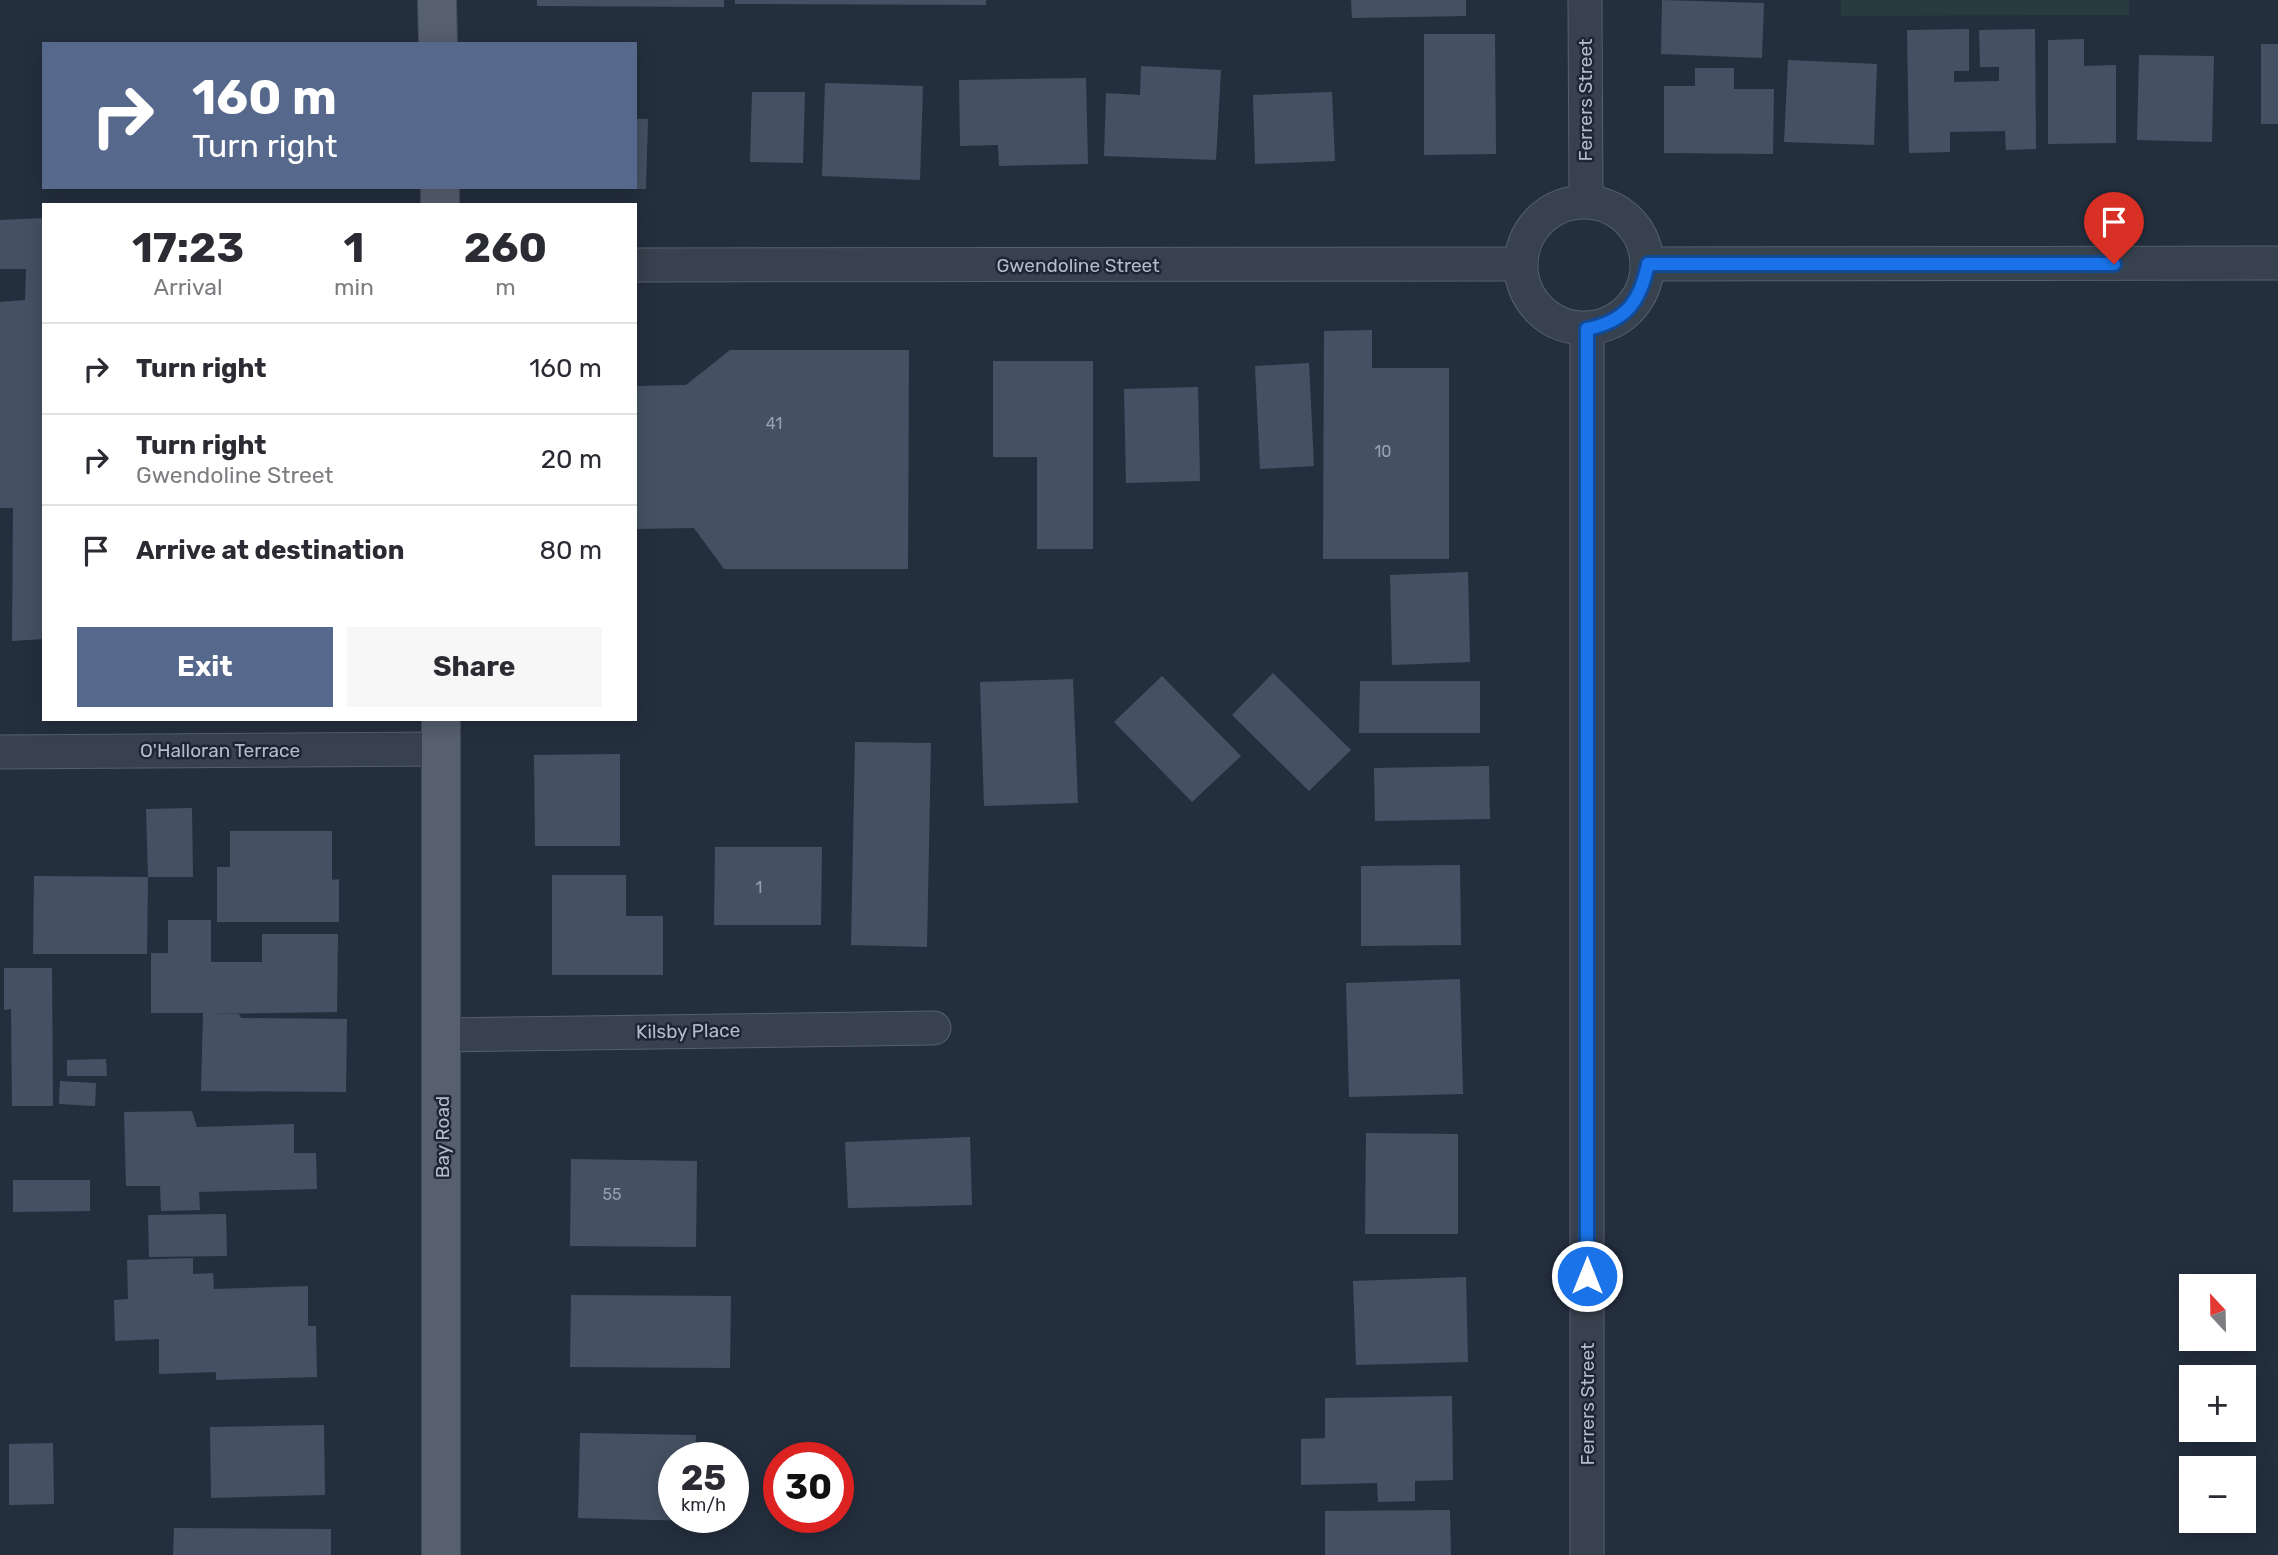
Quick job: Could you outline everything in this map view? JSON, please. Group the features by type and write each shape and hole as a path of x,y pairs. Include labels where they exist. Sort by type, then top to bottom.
{"main road":[{"path":"437,0 438,42"},
{"name":"Bay Road","path":"441,734 441,1555"}],"street":[{"name":"Ferrers Street","path":"1585,0 1586,200"},
{"path":"1586,200 1609,205 1629,221 1643,240 1648,264 1643,290 1628,310 1608,325 1587,329 1558,324 1538,309 1523,289 1520,264 1524,240 1539,220 1559,205 1586,200"},
{"path":"1648,264 2278,263"},
{"name":"Gwendoline Street","path":"637,265 1520,264"},
{"name":"Ferrers Street","path":"1587,329 1587,1555"},
{"name":"O'Halloran Terrace","path":"0,752 441,734"},
{"name":"Kilsby Place","path":"442,1035 934,1028"}],"green space":[{"path":"1841,0 2129,0 2129,15 1841,16"}],"building":[{"path":"537,0 724,0 724,7 537,6"},
{"path":"735,0 986,0 986,5 735,4"},
{"path":"1351,0 1466,0 1466,16 1352,18"},
{"path":"1662,0 1764,3 1762,58 1661,54"},
{"path":"1969,29 1969,71 1954,71 1954,82 1999,81 1999,67 1980,67 1979,30 2035,29 2036,149 2006,150 2005,131 1950,132 1950,152 1909,153 1907,30"},
{"path":"1424,34 1495,34 1496,154 1424,155"},
{"path":"2084,39 2084,66 2116,65 2116,143 2048,144 2048,40"},
{"path":"2261,44 2278,44 2278,124 2261,124"},
{"path":"2139,55 2214,56 2212,142 2137,140"},
{"path":"1788,60 1877,64 1874,145 1784,142"},
{"path":"1141,66 1221,70 1216,160 1104,156 1106,93 1140,95"},
{"path":"1695,68 1734,68 1734,89 1774,89 1773,154 1664,153 1664,86 1695,86"},
{"path":"1086,78 1088,164 999,166 998,145 960,146 959,80"},
{"path":"825,83 923,86 920,180 822,176"},
{"path":"752,92 805,92 803,163 750,162"},
{"path":"1332,92 1335,161 1255,164 1253,95"},
{"path":"637,119 648,119 646,189 637,189"},
{"path":"42,218 42,639 12,641 13,508 0,508 0,302 25,300 26,269 0,269 0,220"},
{"path":"1372,330 1372,368 1449,368 1449,559 1323,559 1324,331"},
{"path":"730,350 909,350 908,569 724,569 694,528 637,529 637,386 686,385"},
{"path":"993,361 1093,361 1093,549 1037,549 1037,457 993,457"},
{"path":"1309,363 1314,466 1260,469 1255,366"},
{"path":"1198,387 1200,481 1126,483 1124,389"},
{"path":"1468,572 1470,662 1392,665 1390,575"},
{"path":"1273,673 1351,750 1309,791 1232,715"},
{"path":"1162,676 1241,756 1192,802 1114,722"},
{"path":"1073,679 1078,803 984,806 980,682"},
{"path":"1360,681 1480,681 1480,733 1359,733"},
{"path":"855,742 931,743 927,947 851,945"},
{"path":"620,754 620,846 535,846 534,755"},
{"path":"1489,766 1490,819 1375,821 1374,768"},
{"path":"192,808 193,877 148,877 146,809"},
{"path":"230,831 332,831 332,880 339,879 339,922 217,922 217,867 230,867"},
{"path":"715,847 822,847 821,925 714,925"},
{"path":"1460,865 1461,945 1361,946 1361,866"},
{"path":"552,875 626,875 626,916 663,916 663,975 552,975"},
{"path":"34,876 148,877 147,954 33,954"},
{"path":"168,920 211,920 211,962 262,962 262,934 338,934 337,1012 206,1014 239,1014 241,1018 347,1019 346,1092 201,1091 203,1013 151,1013 151,953 168,953"},
{"path":"4,968 52,968 53,1106 12,1106 11,1009 4,1010"},
{"path":"1460,979 1463,1094 1349,1097 1346,983"},
{"path":"106,1059 107,1076 67,1076 67,1060"},
{"path":"60,1081 96,1083 95,1106 59,1104"},
{"path":"192,1111 197,1127 294,1124 294,1153 316,1153 317,1189 199,1192 200,1210 161,1211 160,1186 126,1186 124,1112"},
{"path":"1366,1133 1458,1134 1458,1234 1365,1234"},
{"path":"970,1137 972,1205 848,1208 845,1142"},
{"path":"571,1159 697,1161 696,1247 570,1246"},
{"path":"13,1180 90,1180 90,1211 13,1212"},
{"path":"226,1214 227,1256 149,1257 148,1215"},
{"path":"193,1258 193,1274 213,1273 214,1289 308,1286 308,1326 316,1326 317,1377 216,1380 216,1372 159,1374 159,1339 115,1341 114,1300 128,1299 127,1260"},
{"path":"1466,1277 1468,1362 1356,1365 1353,1281"},
{"path":"571,1295 731,1296 730,1368 570,1367"},
{"path":"1452,1396 1453,1480 1415,1481 1415,1501 1378,1502 1377,1483 1301,1485 1301,1439 1325,1438 1325,1398"},
{"path":"324,1425 325,1495 211,1498 210,1427"},
{"path":"580,1433 696,1435 696,1442 658,1442 658,1520 578,1518"},
{"path":"53,1443 54,1504 9,1505 9,1444"},
{"path":"1450,1510 1451,1555 1325,1555 1325,1511"},
{"path":"174,1528 331,1529 331,1555 173,1555"}],"route":[{"path":"1587,1276 1587,329 1608,325 1628,310 1643,290 1648,264 2114,264"}]}
